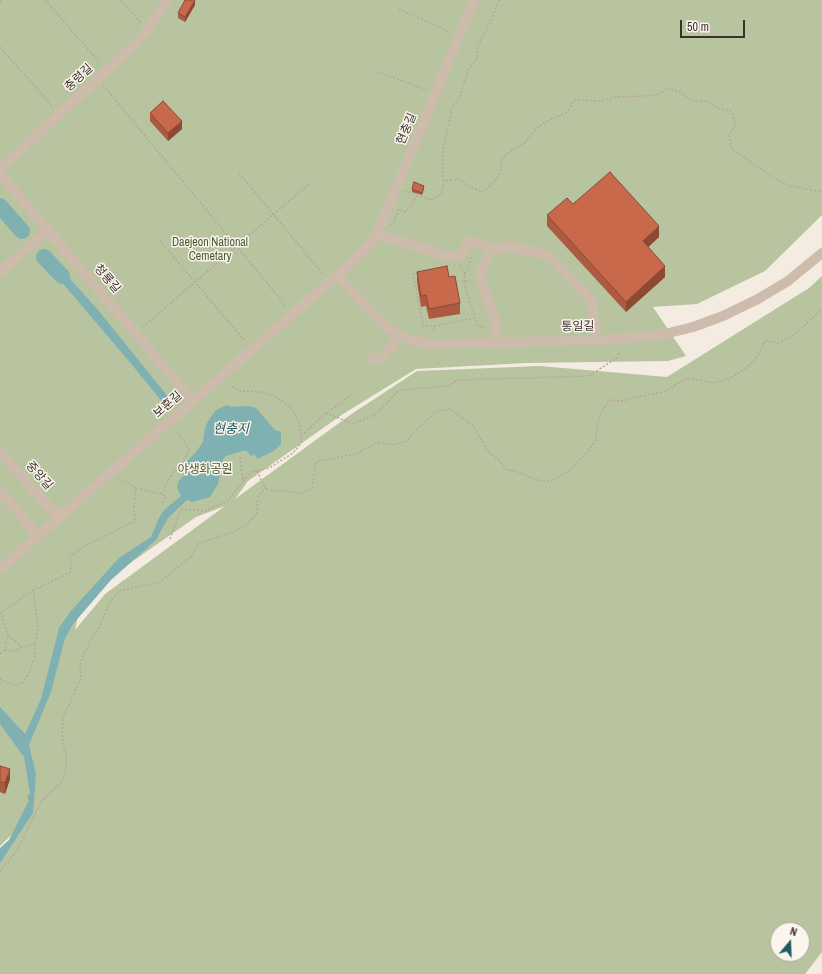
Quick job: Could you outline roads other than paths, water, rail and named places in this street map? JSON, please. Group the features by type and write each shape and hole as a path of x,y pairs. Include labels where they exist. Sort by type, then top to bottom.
{"lane":[{"name":"충령길","path":"0,169 132,47 147,31 167,0"},
{"name":"현충길","path":"353,261 369,245 377,234 474,0"},
{"name":"청룡길","path":"0,174 193,401"},
{"path":"0,272 48,230"},
{"path":"377,234 453,258 461,254 469,241 497,250 503,246 548,256 592,301 596,340"},
{"path":"490,248 480,275 494,318 498,342"},
{"name":"통일길","path":"337,275 386,327 398,335 410,340 433,344 596,340 644,337 669,333 693,327 723,316 758,299 788,281 822,253"},
{"name":"보훈길","path":"0,569 353,261"},
{"path":"372,358 381,358 393,346 398,335"},
{"name":"중앙길","path":"0,452 59,518"},
{"path":"0,491 38,536"}],"water":[{"path":"0,201 17,221 18,226 11,226 0,213"},
{"path":"48,261 54,261 98,310 169,398 169,406 165,406 48,266"},
{"name":"현충지","path":"227,405 232,407 249,406 256,408 275,430 281,432 281,444 274,451 257,459 255,455 251,456 246,450 226,456 223,459 218,484 210,497 192,502 187,500 168,518 156,540 111,580 73,624 65,638 51,692 29,745 36,774 33,813 0,863 0,848 9,840 29,800 27,798 30,793 24,757 0,724 0,707 25,734 41,699 59,628 70,612 119,558 151,537 164,510 181,496 177,488 178,482 184,475 184,467 189,459 203,442 205,428 208,421 216,410"}],"waterway":[{"path":"0,206 22,231"},
{"path":"44,257 62,276"}],"park label":[{"name":"Daejeon National Cemetary","path":"210,250"},
{"name":"야생화공원","path":"205,470"}]}
